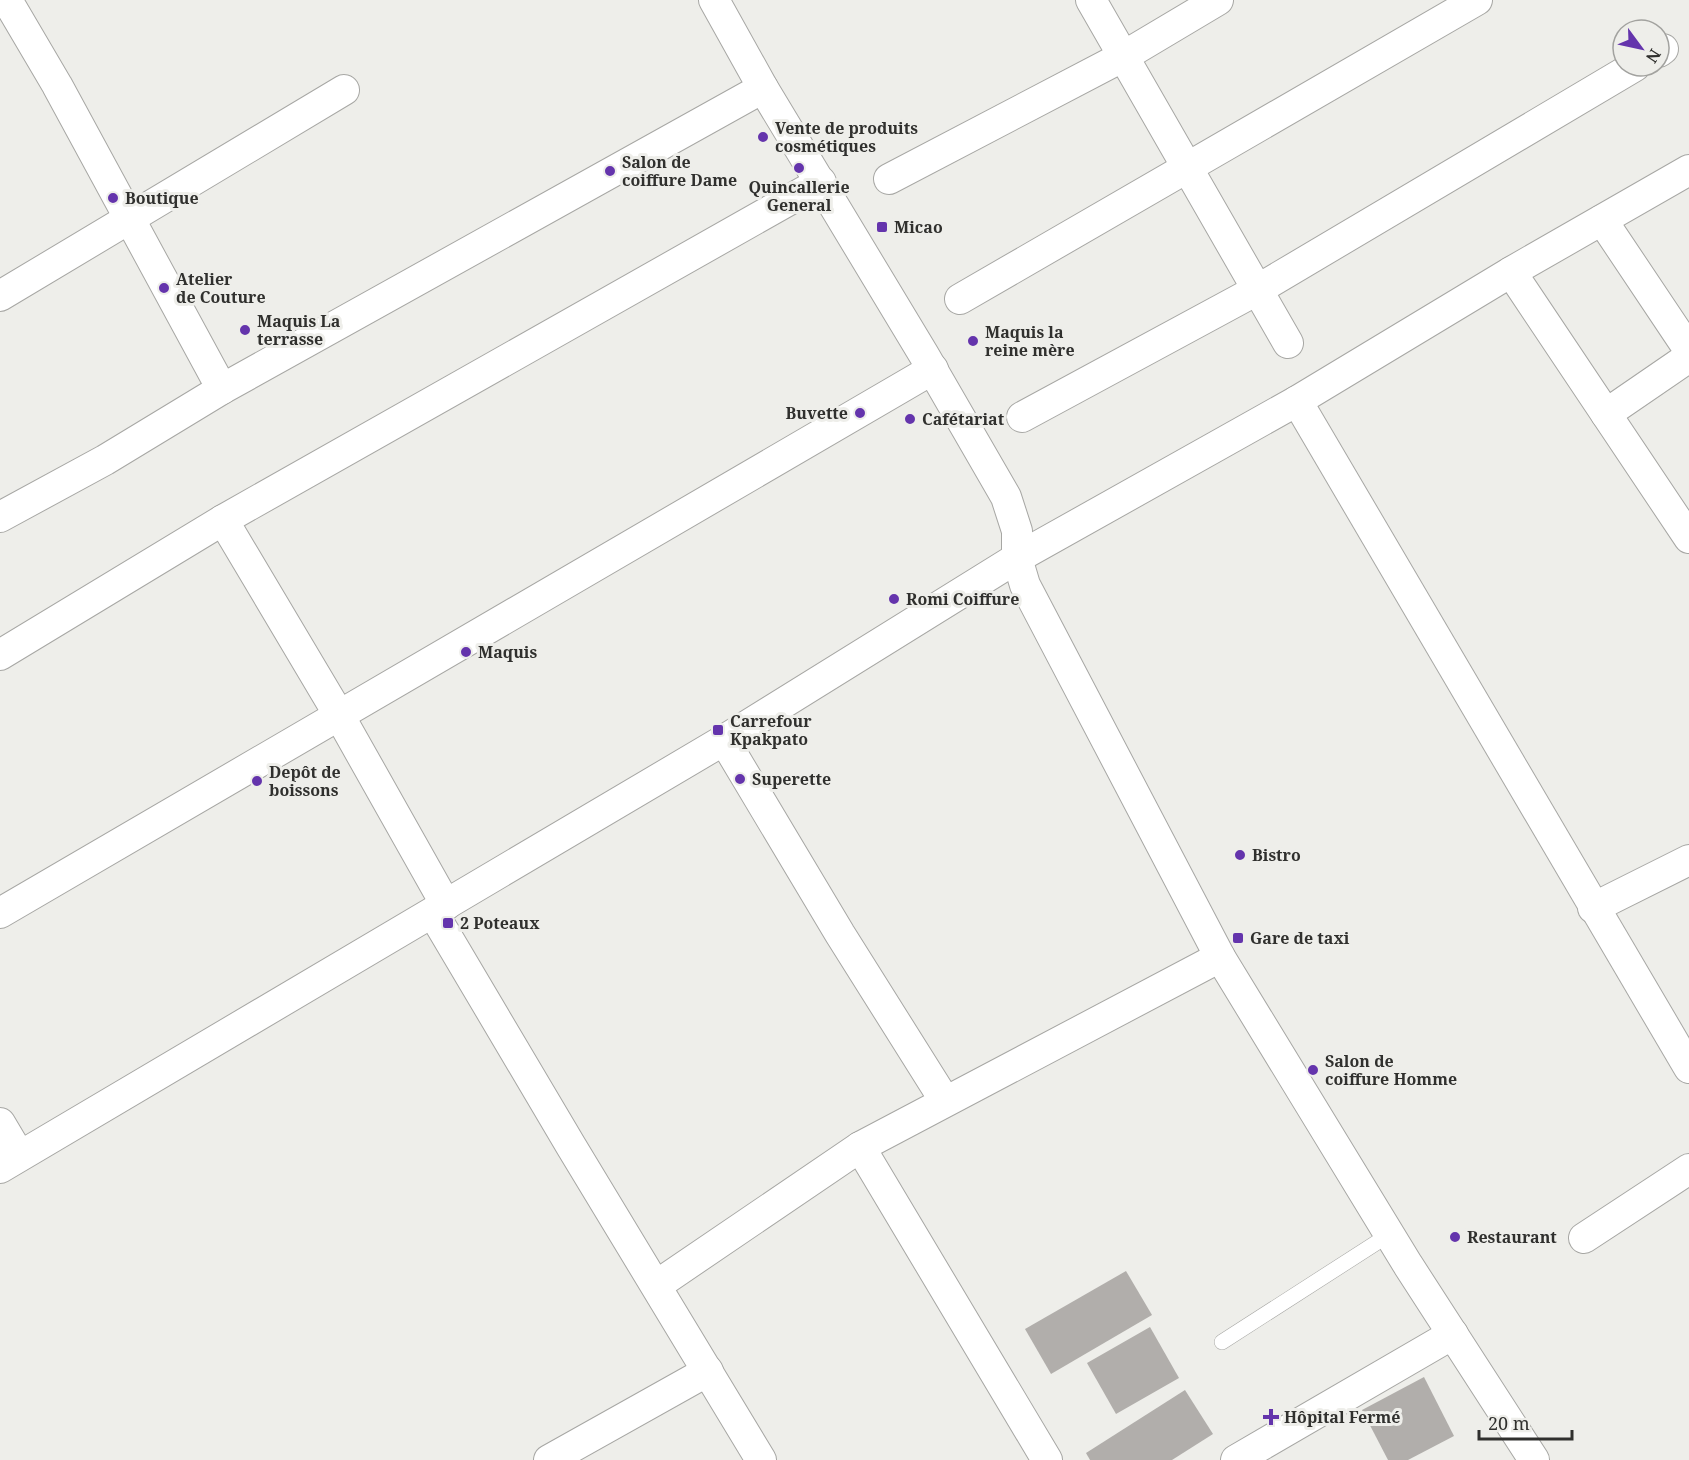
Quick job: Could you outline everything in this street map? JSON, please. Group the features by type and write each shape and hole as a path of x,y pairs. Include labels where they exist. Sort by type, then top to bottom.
{"street":[{"path":"7,0 57,85 222,388"},
{"path":"714,0 763,88 933,369 1012,510 1017,531 1017,558 1038,612 1220,957 1390,1234 1534,1460"},
{"path":"1091,0 1288,343"},
{"path":"889,179 1124,56 1218,0"},
{"path":"960,299 1477,0"},
{"path":"1022,417 1257,290 1615,78"},
{"path":"0,517 105,460 222,388 763,88"},
{"path":"0,296 344,90"},
{"path":"0,1123 10,1162 724,740 1017,558 1297,401 1511,272 1689,170"},
{"path":"0,655 223,520 821,182"},
{"path":"1602,220 1689,350"},
{"path":"1511,272 1689,538"},
{"path":"1606,414 1689,357"},
{"path":"0,913 933,369"},
{"path":"1297,401 1689,1068"},
{"path":"223,520 339,715 440,909 571,1146 761,1460"},
{"path":"724,740 945,1101"},
{"path":"1593,908 1689,860"},
{"path":"657,1285 861,1147 1220,957"},
{"path":"861,1147 1047,1460"},
{"path":"1584,1238 1689,1169"},
{"path":"1244,1458 1453,1334"},
{"path":"549,1460 708,1371"}],"lane":[{"path":"1222,1342 1390,1234"}],"building":[{"path":"1126,1271 1152,1315 1051,1374 1025,1329"},
{"path":"1150,1327 1179,1378 1116,1414 1087,1363"},
{"path":"1424,1377 1454,1436 1408,1460 1388,1460 1362,1410"},
{"path":"1185,1390 1213,1434 1172,1460 1090,1460 1086,1453"}],"place":[{"name":"Vente de produits cosmétiques","path":"763,137"},
{"name":"Quincallerie General","path":"799,168"},
{"name":"Salon de coiffure Dame","path":"610,171"},
{"name":"Boutique","path":"113,198"},
{"name":"Micao","path":"882,227"},
{"name":"Atelier de Couture","path":"164,288"},
{"name":"Maquis La terrasse","path":"245,330"},
{"name":"Maquis la reine mère","path":"973,341"},
{"name":"Buvette","path":"860,413"},
{"name":"Cafétariat","path":"910,419"},
{"name":"Romi Coiffure","path":"894,599"},
{"name":"Maquis","path":"466,652"},
{"name":"Carrefour Kpakpato","path":"718,730"},
{"name":"Superette","path":"740,779"},
{"name":"Depôt de boissons","path":"257,781"},
{"name":"Bistro","path":"1240,855"},
{"name":"2 Poteaux","path":"448,923"},
{"name":"Gare de taxi","path":"1238,938"},
{"name":"Salon de coiffure Homme","path":"1313,1070"},
{"name":"Restaurant","path":"1455,1237"},
{"name":"Hôpital Fermé","path":"1271,1417"}]}
